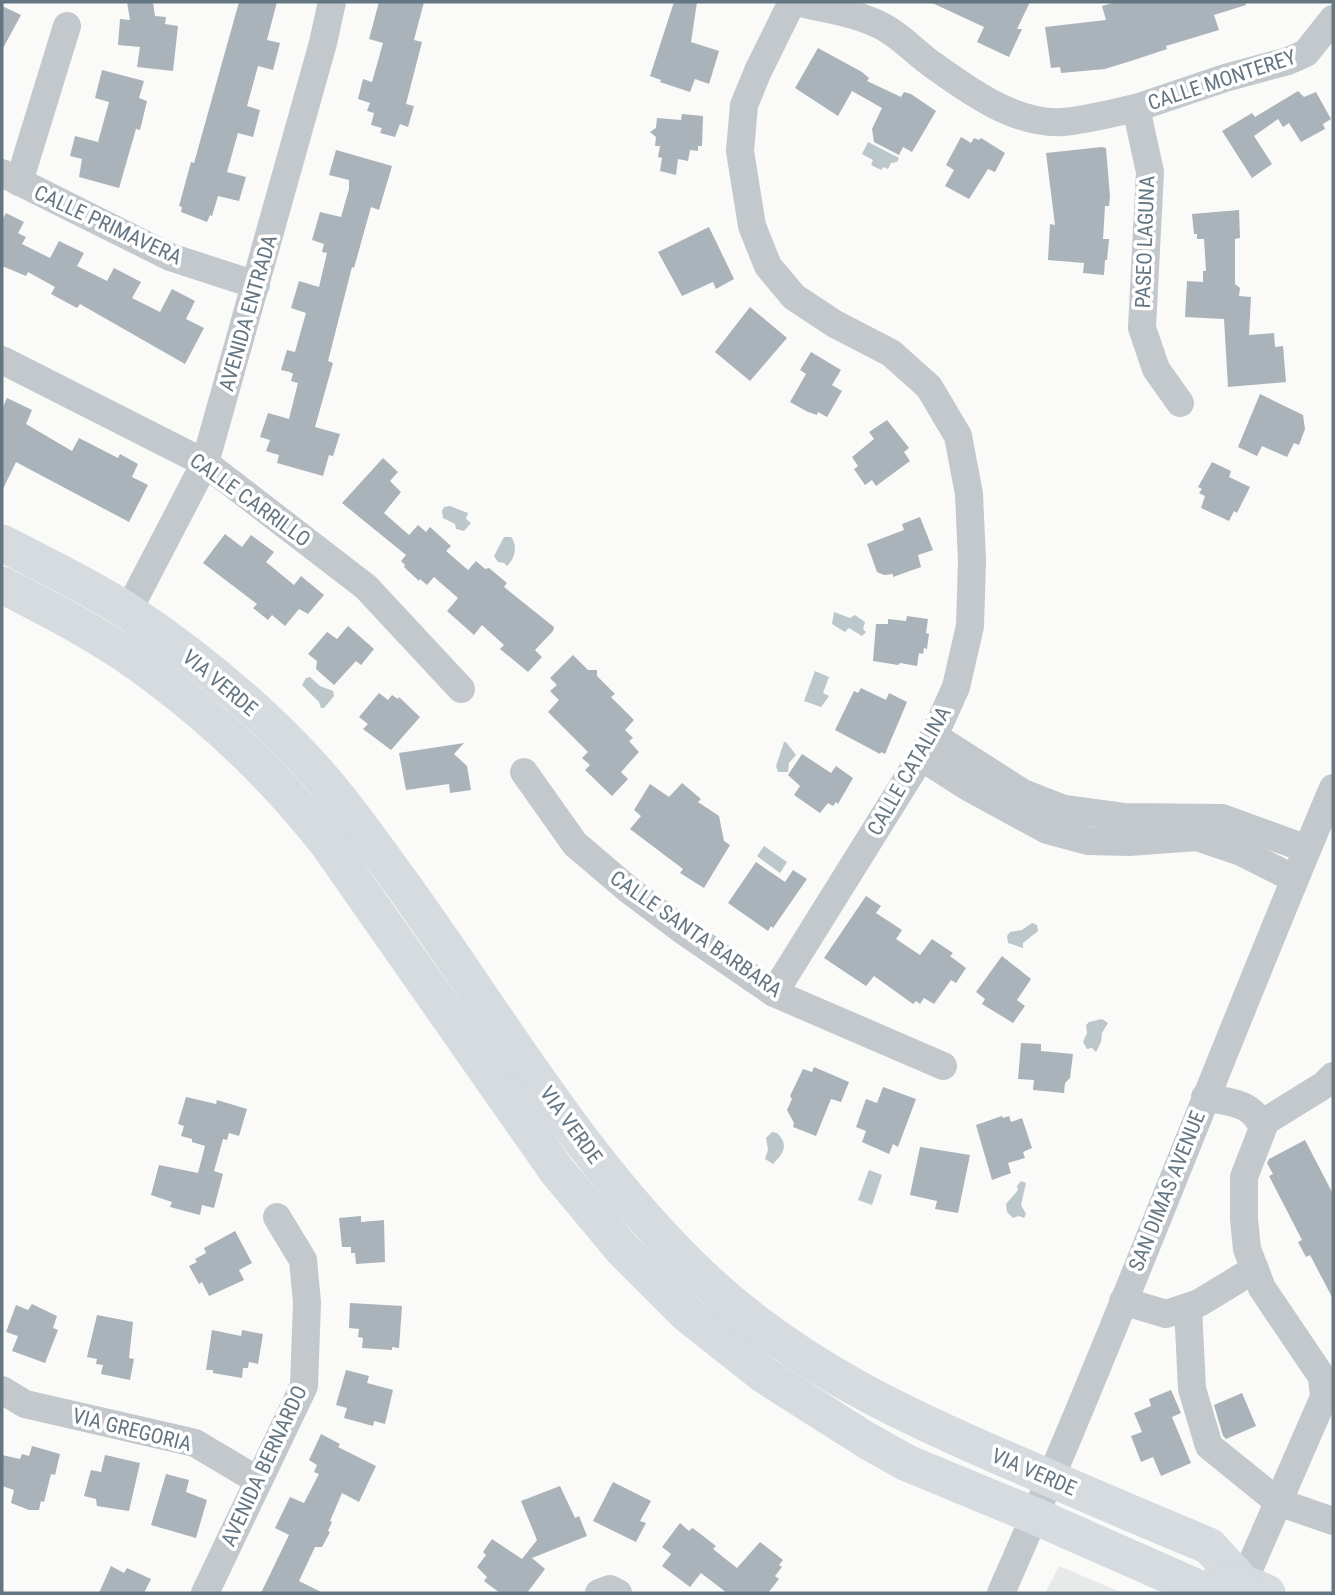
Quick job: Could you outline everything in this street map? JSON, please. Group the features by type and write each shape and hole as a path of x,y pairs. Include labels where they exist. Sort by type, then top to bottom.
{"main road":[{"name":"VIA VERDE","path":"2,543 128,611 225,684 318,774 362,829 432,926 596,1161 649,1225 707,1282 778,1339 837,1379 928,1427 1209,1546 1255,1588"},
{"name":"VIA VERDE","path":"2,585 110,645 157,676 249,755 315,827 557,1171 622,1249 687,1314 764,1376 907,1463 1200,1589 1255,1588"},
{"path":"110,645 128,611"}],"street":[{"name":"AVENIDA ENTRADA","path":"128,611 205,463 323,43 332,2"},
{"path":"794,2 868,20 887,29 932,65 980,97 1004,109 1033,118 1061,122 1136,108"},
{"name":"CALLE CATALINA","path":"774,993 927,746 956,687 970,626 972,561 969,494 958,436 929,387 891,353 835,324 794,297 768,266 752,226 740,151 744,105 758,71 794,2"},
{"name":"CALLE MONTEREY","path":"1136,108 1306,53 1333,19"},
{"path":"10,178 67,26"},
{"name":"PASEO LAGUNA","path":"1136,108 1150,172 1142,328 1156,369 1180,403"},
{"name":"CALLE PRIMAVERA","path":"10,178 170,257 256,285"},
{"name":"CALLE CARRILLO","path":"2,360 205,463 366,587 461,689"},
{"path":"927,746 1023,793 1064,809 1199,828 1295,879"},
{"name":"CALLE SANTA BARBARA","path":"524,772 575,844 648,904 774,993 943,1066"},
{"name":"SAN DIMAS AVENUE","path":"1002,1593 1052,1479 1205,1097 1333,788"},
{"path":"1199,828 1222,818 1307,849"},
{"path":"1261,1124 1324,1085 1333,1076"},
{"path":"1205,1097 1246,1106 1258,1116 1263,1128 1244,1177 1247,1249 1262,1288 1322,1377 1324,1397 1278,1502 1255,1588"},
{"name":"AVENIDA BERNARDO","path":"205,1593 304,1386 307,1302 303,1260 277,1217"},
{"path":"1123,1301 1166,1314 1199,1303 1255,1269"},
{"path":"1188,1307 1192,1389 1209,1446 1278,1502 1333,1521"},
{"name":"VIA GREGORIA","path":"2,1390 25,1404 195,1443 257,1480"},
{"path":"599,1593 610,1589 618,1593"}],"shaded area":[{"path":"868,142 899,158 897,162 891,163 888,169 883,167 881,170 871,165 873,160 862,154"},
{"path":"450,506 468,513 466,519 471,523 464,531 456,529 455,524 443,518 444,507"},
{"path":"504,537 511,537 515,548 512,560 507,566 498,562 494,556"},
{"path":"834,612 850,618 855,615 865,622 863,629 866,632 862,636 849,628 845,632 832,624"},
{"path":"815,671 829,677 823,693 829,696 821,707 804,701"},
{"path":"310,677 320,686 333,691 334,696 324,708 321,708 319,702 302,685 306,678"},
{"path":"784,742 796,755 789,763 788,772 778,772 776,766"},
{"path":"764,846 787,862 780,873 757,856"},
{"path":"1032,923 1037,925 1038,931 1023,943 1023,948 1008,943 1007,936 1010,932 1022,930"},
{"path":"1102,1019 1108,1023 1096,1052 1092,1048 1087,1049 1083,1042 1087,1033 1086,1025"},
{"path":"772,1132 781,1137 784,1145 782,1153 773,1164 765,1159 768,1150 766,1138"},
{"path":"869,1170 882,1175 872,1205 858,1200"},
{"path":"1021,1181 1026,1183 1021,1205 1026,1214 1024,1218 1013,1218 1007,1212 1006,1204 1018,1190 1017,1186"},
{"path":"1059,1566 1123,1593 1045,1593"}],"building":[{"path":"127,2 153,2 155,16 166,17 165,24 178,26 173,71 137,67 140,47 118,45 120,19 130,20"},
{"path":"239,2 277,2 267,40 280,43 273,70 258,66 247,106 260,110 253,137 238,133 227,172 246,177 239,201 218,196 212,216 210,215 207,222 181,212 182,207 179,206 191,162 194,163"},
{"path":"379,2 424,2 414,40 422,42 406,104 414,106 408,127 400,124 395,137 380,133 382,128 371,125 374,113 367,111 370,103 358,99 363,79 372,82 383,43 369,39"},
{"path":"674,2 697,2 691,42 719,51 709,84 695,79 690,92 650,76"},
{"path":"930,2 1030,2 1017,29 1022,29 1009,57 977,42 984,27"},
{"path":"1116,2 1245,2 1246,5 1214,15 1219,30 1166,46 1167,49 1134,60 1105,69 1061,73 1060,67 1051,68 1045,27 1106,20 1102,6"},
{"path":"2,6 21,15 2,50"},
{"path":"818,48 862,72 869,78 867,81 901,97 904,92 911,94 936,111 912,152 903,147 899,155 874,142 872,129 882,108 852,91 838,116 795,88"},
{"path":"102,70 144,81 139,98 147,101 140,130 136,129 119,188 79,177 82,159 70,156 75,136 98,142 109,102 95,98"},
{"path":"1298,91 1304,97 1316,92 1331,119 1323,124 1325,129 1301,142 1289,123 1283,127 1278,119 1254,136 1272,164 1252,178 1222,131 1252,113 1255,117"},
{"path":"682,114 703,116 702,146 698,146 698,151 690,150 688,161 678,159 676,175 660,171 660,146 655,146 656,137 650,132 656,128 657,118 681,120"},
{"path":"961,137 971,143 974,138 981,138 1005,153 995,172 988,169 969,199 945,186 954,170 946,165"},
{"path":"1106,148 1110,197 1109,206 1105,206 1103,239 1109,239 1104,275 1083,273 1084,263 1048,260 1050,224 1055,225 1046,153"},
{"path":"336,150 392,166 379,210 371,207 354,268 352,267 328,361 333,363 315,427 340,434 333,456 329,455 323,476 277,463 279,455 266,451 270,440 260,437 268,413 289,419 298,383 291,381 293,374 281,370 287,350 295,352 306,313 291,308 299,281 319,287 327,253 322,252 324,244 312,240 320,212 341,217 349,189 349,180 329,175"},
{"path":"1239,210 1240,238 1235,239 1235,284 1240,288 1239,296 1251,297 1249,335 1274,333 1275,347 1283,346 1286,382 1228,387 1224,319 1185,317 1187,281 1203,282 1203,271 1206,271 1204,239 1197,239 1197,234 1194,234 1192,214"},
{"path":"6,213 24,222 18,233 26,237 22,244 50,258 59,241 84,253 77,266 107,281 114,268 141,282 132,298 160,312 172,289 195,301 186,319 204,328 185,364 80,304 77,308 51,294 55,287 28,272 26,276 2,266 2,221"},
{"path":"709,227 734,279 716,289 713,282 682,296 658,252"},
{"path":"750,307 787,338 750,381 715,352"},
{"path":"811,352 841,370 832,385 842,391 827,417 818,412 817,415 808,412 790,402 806,374 800,370"},
{"path":"1260,394 1303,415 1305,429 1299,445 1294,443 1287,457 1262,446 1257,456 1238,447"},
{"path":"7,398 32,410 26,424 72,451 79,438 118,458 120,454 138,464 132,477 148,485 129,522 16,462 2,491 2,409"},
{"path":"887,420 909,448 904,452 910,461 876,486 872,480 865,485 854,469 858,466 852,457 874,439 869,432"},
{"path":"383,458 398,472 390,481 401,492 384,513 409,535 418,525 426,532 430,527 451,546 446,551 468,570 476,561 485,569 489,568 507,583 504,587 554,627 535,650 542,657 528,672 500,649 504,645 482,625 474,635 447,611 458,598 434,577 427,585 420,579 419,581 401,561 406,555 342,503"},
{"path":"1212,462 1231,471 1229,477 1250,487 1237,513 1234,511 1229,521 1201,508 1205,496 1199,493 1202,489 1198,487"},
{"path":"920,517 933,550 918,555 921,567 893,577 893,574 884,575 877,572 867,544 904,530 902,524"},
{"path":"225,534 242,547 251,535 274,552 266,562 294,585 301,576 324,595 308,614 299,609 285,626 272,615 268,620 253,608 257,604 203,563"},
{"path":"907,616 928,619 927,649 924,648 923,654 919,653 917,666 873,661 876,624 888,624 888,619 906,621"},
{"path":"348,626 374,649 361,665 356,661 334,685 316,669 317,661 308,654 327,632 337,639"},
{"path":"573,655 588,670 597,670 597,676 615,694 611,697 634,720 625,730 633,738 629,741 639,752 621,772 628,779 612,796 585,770 590,765 582,758 588,752 548,712 559,700 550,691 557,685 550,678"},
{"path":"861,688 886,700 889,693 907,702 885,754 880,754 835,730 854,691 858,693"},
{"path":"379,693 388,700 392,695 398,699 399,697 420,717 391,750 363,729 368,724 359,717"},
{"path":"464,743 454,754 467,766 471,790 450,793 449,784 406,790 399,753"},
{"path":"802,754 831,773 836,766 853,778 838,804 836,802 833,806 828,803 820,813 794,795 800,786 788,775"},
{"path":"682,783 701,799 698,802 719,816 724,841 730,845 704,888 680,873 683,869 630,829 641,816 634,810 650,784 669,797"},
{"path":"756,862 785,882 793,870 807,879 773,928 771,926 768,931 728,903"},
{"path":"866,896 881,906 876,913 902,930 896,939 920,955 932,939 953,953 950,956 966,968 956,983 951,980 934,1004 924,998 920,1004 916,1001 913,1004 874,976 866,986 824,958"},
{"path":"1002,956 1031,979 1017,1000 1025,1006 1013,1023 982,1004 985,999 976,992"},
{"path":"1021,1043 1041,1044 1041,1051 1073,1054 1070,1078 1065,1083 1064,1093 1033,1090 1034,1080 1018,1079"},
{"path":"814,1067 849,1082 841,1102 831,1099 816,1136 793,1127 794,1123 787,1110 792,1099 790,1096 803,1069 812,1072"},
{"path":"883,1087 916,1099 898,1147 893,1144 889,1154 862,1142 866,1131 856,1127 866,1099 877,1103"},
{"path":"186,1097 216,1104 217,1100 247,1109 239,1136 229,1133 227,1140 223,1139 214,1171 223,1174 214,1208 202,1205 200,1215 170,1207 172,1202 151,1195 159,1165 198,1173 205,1146 181,1136 184,1126 178,1124"},
{"path":"1009,1116 1011,1122 1022,1118 1032,1148 1023,1152 1025,1158 1008,1163 1011,1173 992,1180 976,1125"},
{"path":"1305,1140 1333,1194 1333,1299 1310,1255 1306,1257 1298,1242 1302,1240 1269,1176 1273,1174 1267,1163 1269,1159"},
{"path":"920,1147 970,1155 958,1213 935,1209 937,1201 910,1195"},
{"path":"361,1216 361,1222 384,1220 385,1262 356,1264 355,1253 351,1253 351,1247 342,1247 339,1218"},
{"path":"235,1231 252,1263 239,1270 244,1280 209,1296 189,1266 206,1253 204,1248"},
{"path":"350,1303 402,1306 399,1348 362,1348 363,1338 358,1337 359,1329 349,1328"},
{"path":"32,1304 57,1316 53,1328 58,1330 45,1363 12,1351 18,1336 6,1332 16,1305 28,1310"},
{"path":"97,1315 133,1322 129,1358 134,1359 130,1380 101,1374 103,1365 96,1364 97,1359 87,1357"},
{"path":"212,1330 241,1336 242,1330 263,1334 258,1364 249,1362 248,1368 243,1368 242,1378 206,1370"},
{"path":"346,1370 369,1376 367,1383 393,1390 385,1424 374,1421 373,1426 344,1418 347,1408 336,1405"},
{"path":"1171,1390 1181,1413 1172,1417 1191,1463 1161,1476 1153,1457 1141,1462 1131,1436 1142,1432 1134,1413 1151,1406 1149,1399"},
{"path":"1242,1393 1256,1426 1226,1439 1214,1405"},
{"path":"321,1434 340,1444 338,1447 376,1466 359,1502 342,1493 330,1521 330,1532 322,1547 315,1547 299,1581 323,1593 261,1593 289,1535 275,1528 290,1497 304,1503 319,1474 314,1472 317,1465 309,1460"},
{"path":"32,1446 60,1454 55,1475 51,1474 44,1502 41,1501 39,1510 29,1510 11,1503 14,1490 2,1486 2,1455 20,1459 22,1454 29,1456"},
{"path":"105,1455 140,1463 129,1511 97,1506 96,1499 84,1496 91,1470 101,1472"},
{"path":"166,1474 189,1480 186,1492 207,1500 196,1538 151,1525"},
{"path":"613,1482 651,1501 640,1521 646,1523 636,1542 593,1521"},
{"path":"560,1486 575,1518 579,1516 587,1536 532,1558 545,1569 527,1593 500,1593 484,1581 487,1577 477,1567 486,1555 483,1552 492,1539 522,1559 537,1540 521,1501"},
{"path":"680,1523 689,1531 694,1529 716,1546 713,1549 737,1568 760,1542 783,1560 779,1565 782,1567 775,1576 779,1579 768,1593 727,1593 701,1573 690,1587 662,1566 671,1554 662,1547"},
{"path":"111,1566 124,1573 127,1568 151,1579 144,1593 99,1593"}]}
